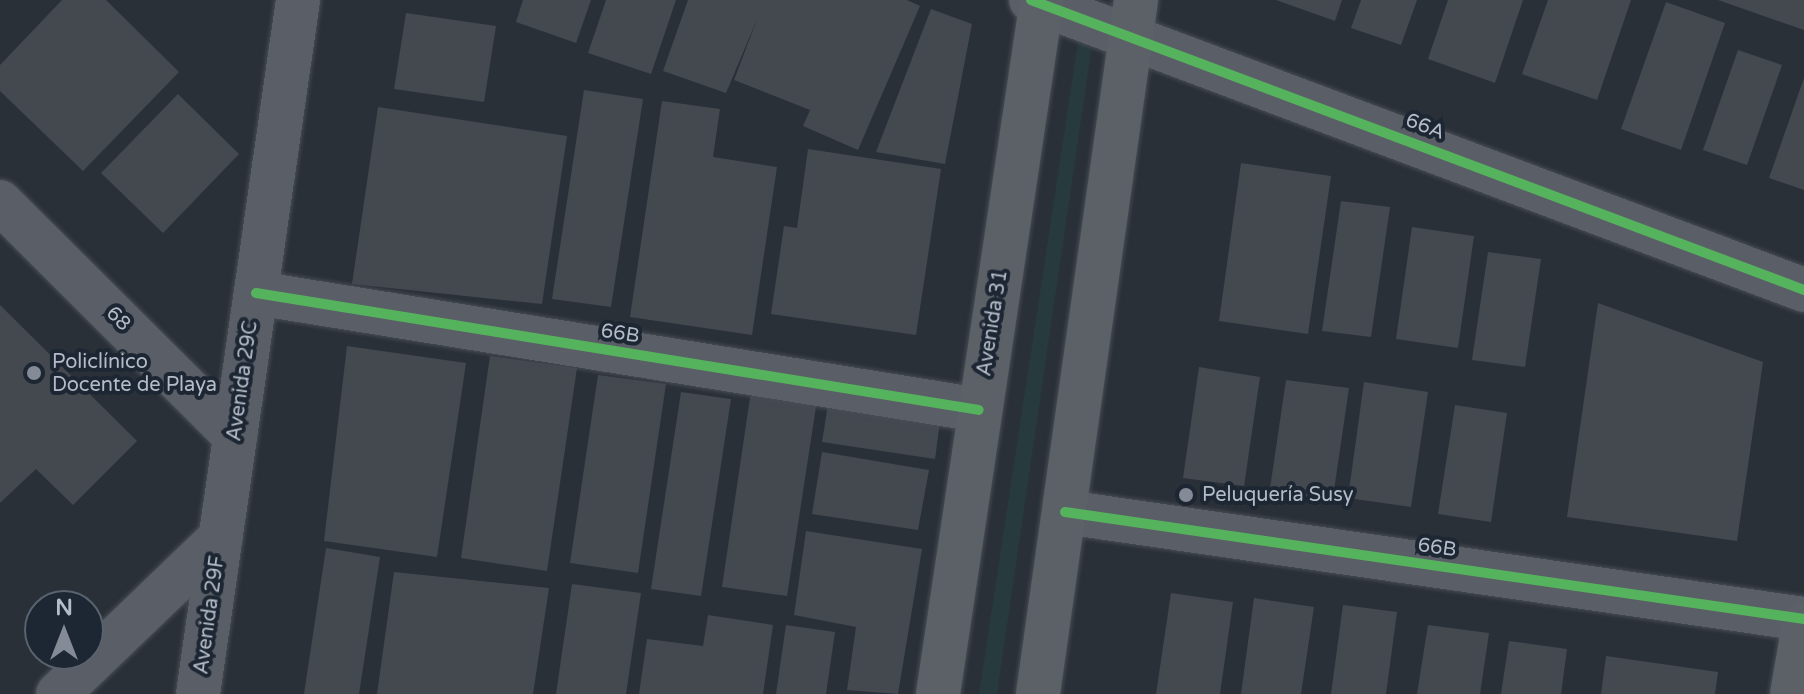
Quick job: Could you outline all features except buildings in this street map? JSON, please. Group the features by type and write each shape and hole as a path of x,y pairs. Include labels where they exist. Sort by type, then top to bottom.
{"main road":[{"name":"Avenida 31","path":"938,694 1038,1"},
{"path":"1038,694 1133,17"},
{"path":"1792,694 1804,625"}],"street":[{"name":"Avenida 29C","path":"221,537 298,0"},
{"name":"66A","path":"1038,1 1133,17 1804,290"},
{"name":"68","path":"0,202 235,436"},
{"name":"66B","path":"256,293 979,410"},
{"name":"66B","path":"1065,512 1804,619"},
{"path":"58,694 221,537"},
{"name":"Avenida 29F","path":"198,694 221,537"}],"green space":[{"path":"1078,42 1092,45 997,694 979,694"}],"cycle path":[{"path":"1031,0 1804,290"},
{"path":"256,293 979,410"},
{"path":"1065,512 1804,619"}],"place":[{"name":"Policlínico Docente de Playa","path":"34,373"},
{"name":"Peluquería Susy","path":"1186,495"}]}
